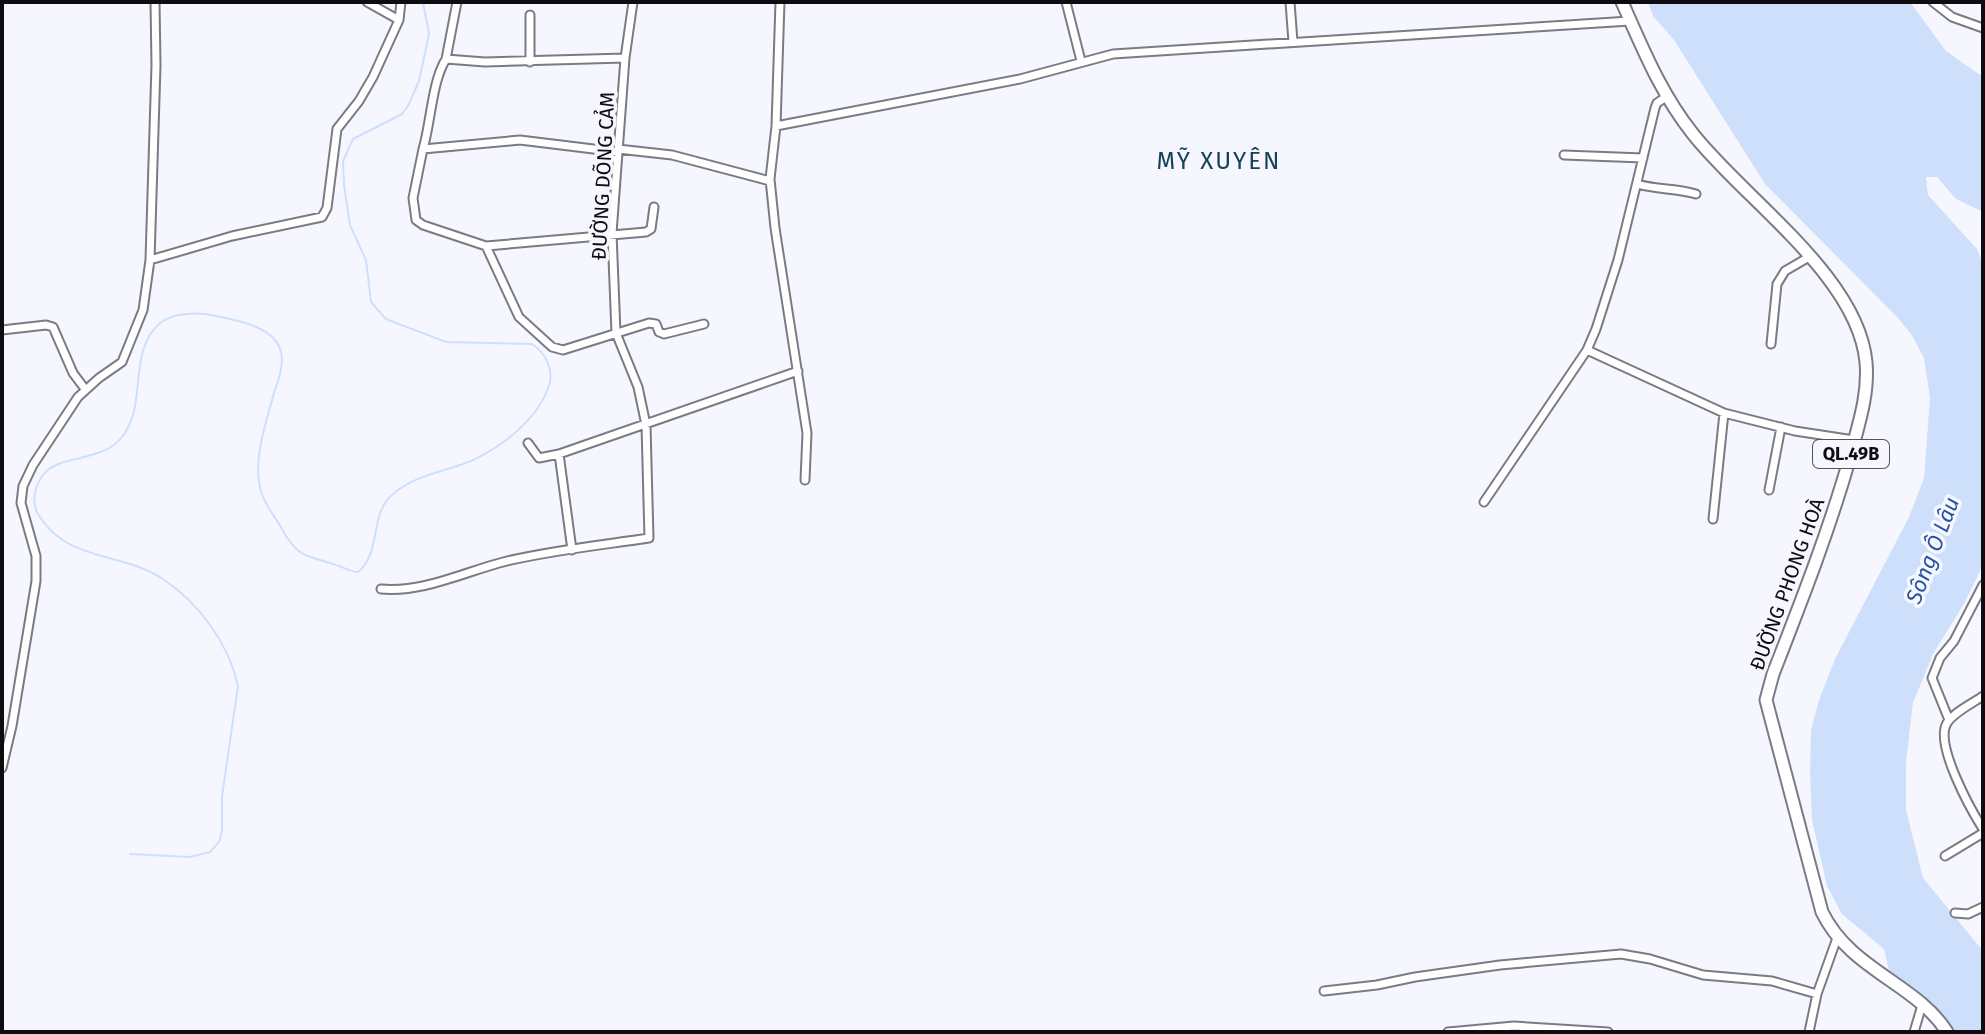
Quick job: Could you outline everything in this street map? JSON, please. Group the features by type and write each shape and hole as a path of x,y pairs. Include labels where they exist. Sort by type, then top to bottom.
{"main road":[{"name":"ĐƯỜNG PHONG HOÀ","path":"1622,2 1666,97 1696,137 1791,235 1846,303 1860,331 1866,361 1866,391 1854,440 1836,504 1766,700 1822,912 1837,938 1922,1005"},
{"name":"QL.49B","path":"1922,1005 1947,1032"}],"street":[{"path":"2,768 36,581 36,556 21,503 23,486 41,453 85,389 123,359 140,320 150,260 155,2"},
{"path":"367,2 399,20"},
{"path":"150,260 232,236 322,217 327,208 337,129 359,101 399,20 401,2"},
{"path":"457,2 413,198 416,220 486,246 649,231 654,207"},
{"name":"ĐƯỜNG DÕNG CẢM","path":"572,550 649,538 646,425 638,387 616,333 612,233 625,58 633,2"},
{"path":"780,2 776,126 770,181 807,433 805,480"},
{"path":"1066,2 1081,61"},
{"path":"1290,2 1293,42"},
{"path":"1933,2 1952,17 1983,28"},
{"path":"530,15 530,62"},
{"path":"776,126 1046,74 1081,61 1113,54 1630,21"},
{"path":"446,59 530,62 625,58"},
{"path":"1484,502 1587,350 1609,295 1655,108 1666,97"},
{"path":"423,149 520,140 546,141 672,155 770,181"},
{"path":"1564,155 1643,158"},
{"path":"1637,184 1659,191 1678,189 1696,194"},
{"path":"486,246 519,317 552,347 563,350 649,323 656,324 661,334 704,324"},
{"path":"1771,344 1777,284 1785,271 1809,257"},
{"path":"2,330 46,325 53,327 73,373 85,389"},
{"path":"1587,350 1724,413 1854,440"},
{"path":"528,443 539,458 559,454 798,371"},
{"path":"1713,519 1724,413"},
{"path":"1769,490 1781,427"},
{"path":"381,589 415,588 484,567 572,550 559,454"},
{"path":"1949,720 1932,682 1933,673 1983,585"},
{"path":"1945,856 1983,831 1965,801 1954,774 1945,731 1949,720 1983,696"},
{"path":"1955,913 1968,914 1983,907"},
{"path":"1809,1032 1817,994 1837,938"},
{"path":"1324,991 1486,966 1621,954 1703,975 1772,981 1817,994"},
{"path":"1914,1032 1922,1005"},
{"path":"1448,1032 1514,1026 1608,1032"}],"water":[{"name":"Sông Ô Lâu","path":"1648,2 1910,2 1946,51 1983,77 1983,212 1956,199 1937,177 1926,177 1928,195 1977,249 1983,265 1983,565 1964,604 1933,654 1913,703 1906,762 1906,810 1923,878 1983,951 1983,1032 1954,1032 1939,1013 1890,975 1884,949 1842,914 1827,886 1812,820 1811,730 1819,700 1835,659 1909,517 1924,478 1930,398 1924,358 1897,317 1765,184 1674,40 1653,16"}],"waterway":[{"path":"130,854 190,857 210,852 219,842 222,796 238,686 234,670 220,640 189,600 147,570 79,549 64,541 50,530 38,514 34,499 40,479 50,468 103,451 122,437 134,410 143,349 159,324 178,315 209,315 254,326 278,343 281,368 259,457 262,494 294,547 311,557 355,572 365,564 370,554 380,513 392,495 410,483 471,461 495,448 527,421 549,386 548,362 532,344 446,342 386,319 371,302 366,260 350,225 343,161 353,139 402,114 408,106 419,81 429,34 423,2"}],"district":[{"name":"MỸ XUYÊN","path":"1219,161"}]}
